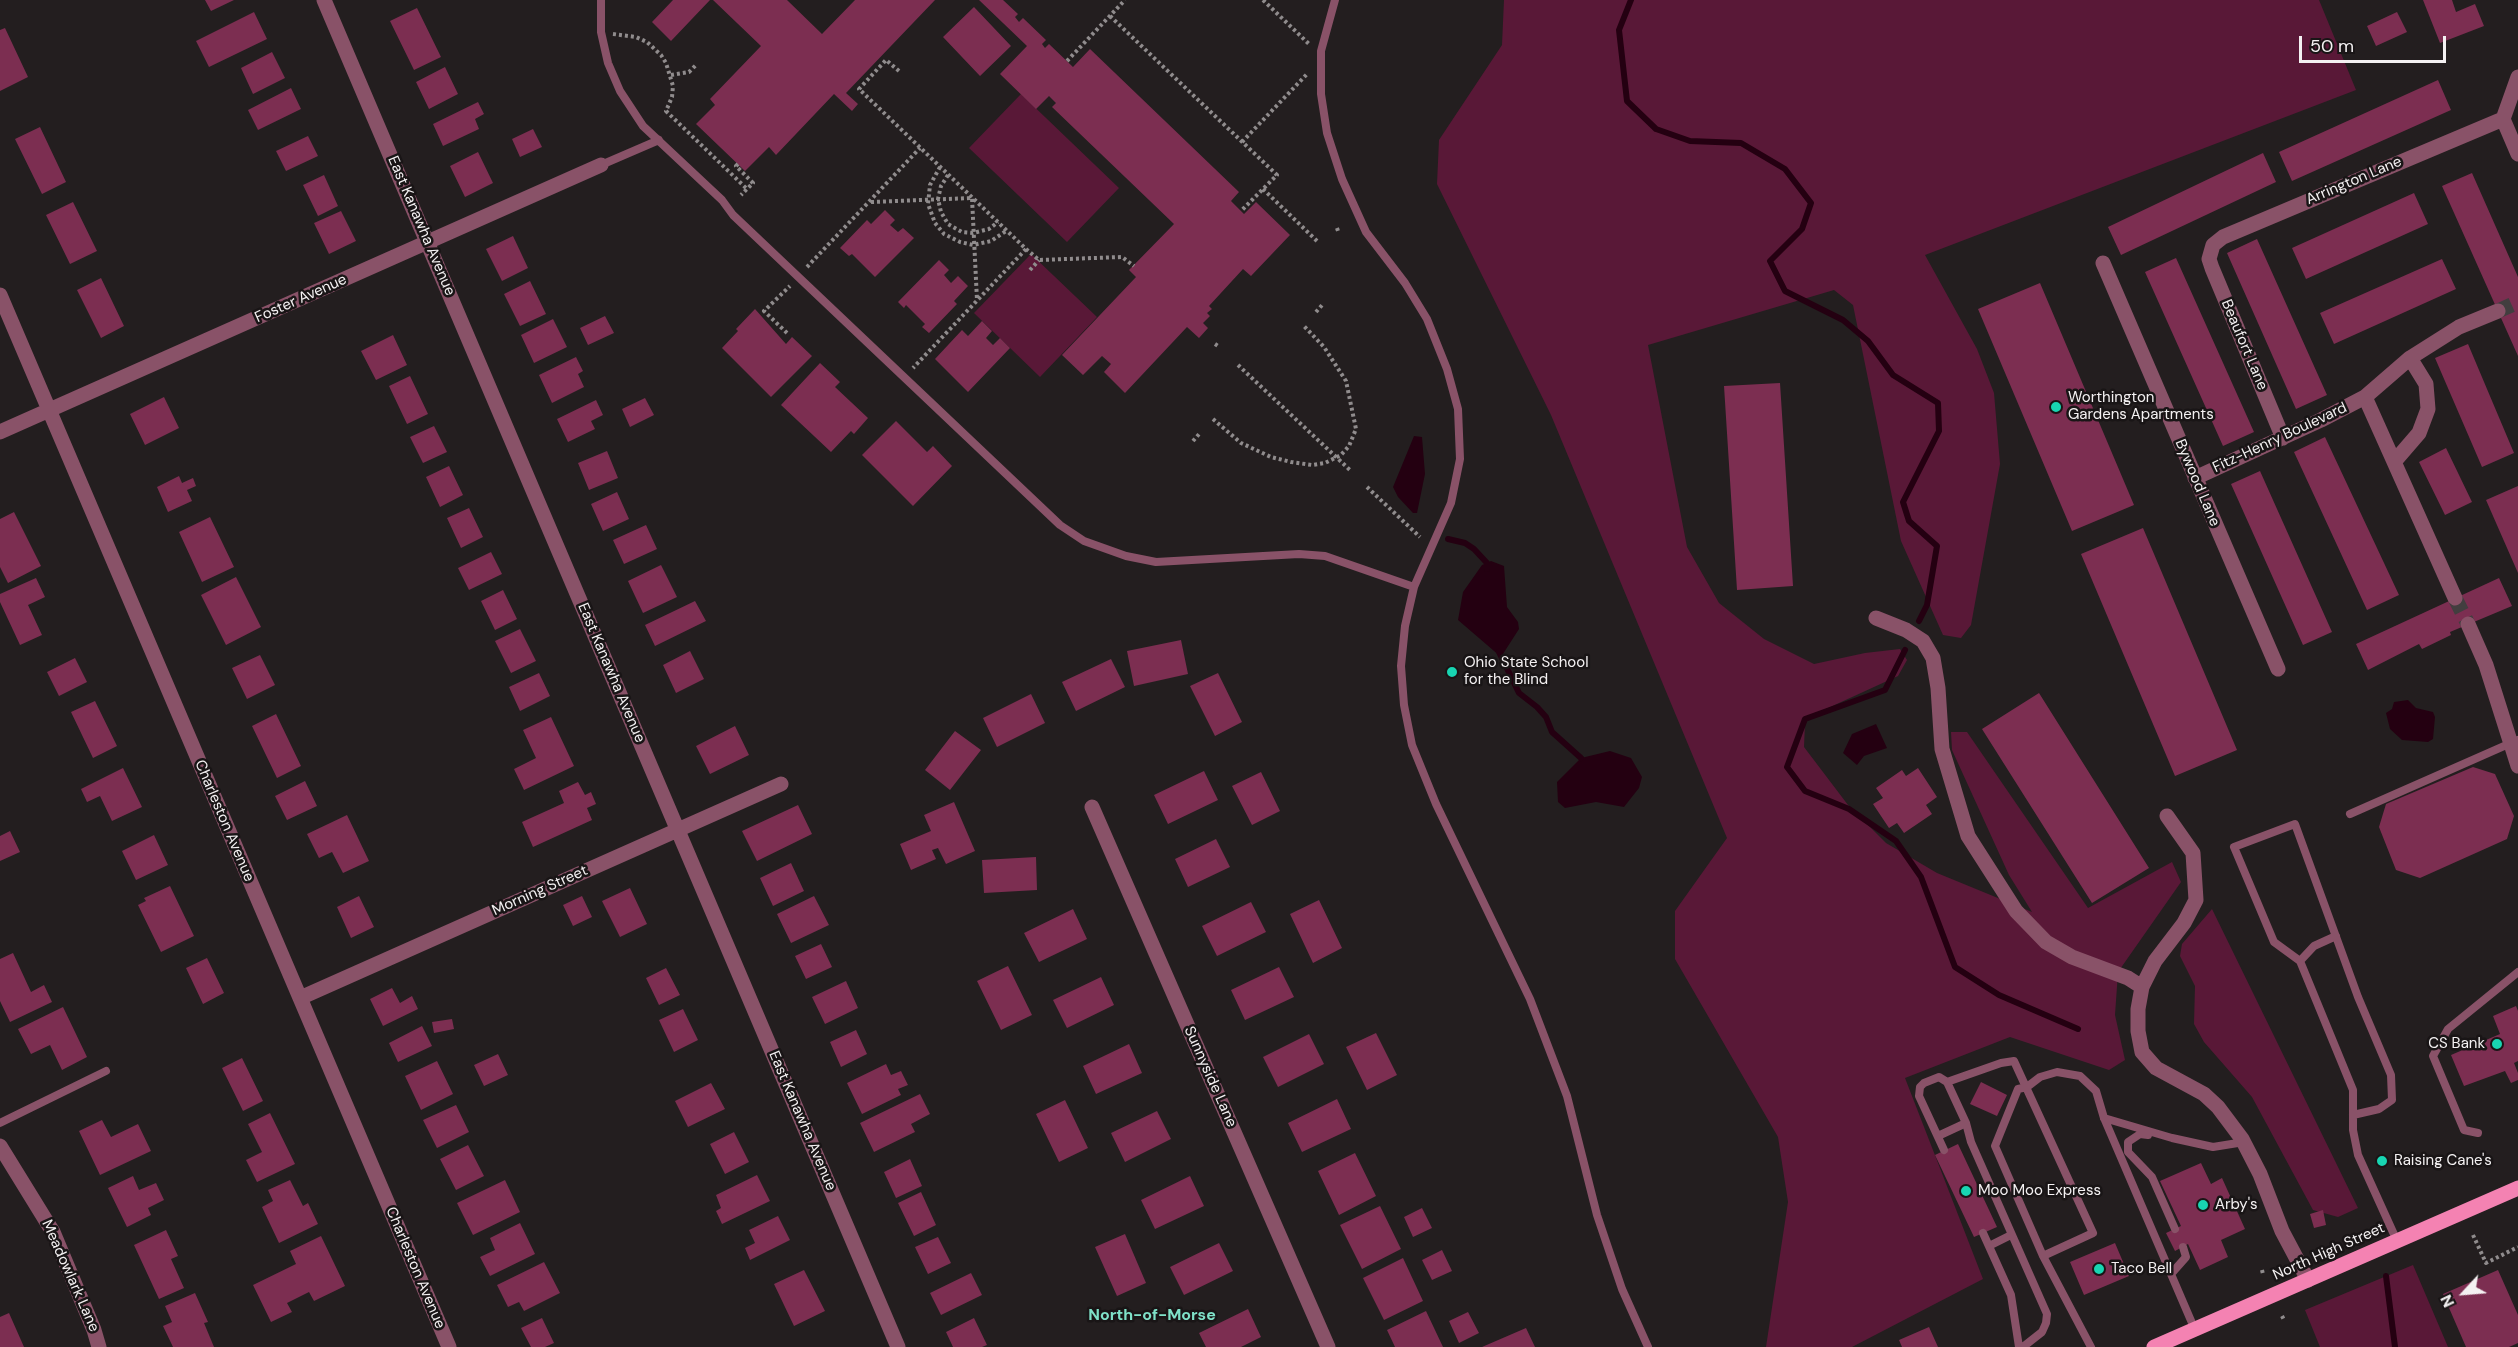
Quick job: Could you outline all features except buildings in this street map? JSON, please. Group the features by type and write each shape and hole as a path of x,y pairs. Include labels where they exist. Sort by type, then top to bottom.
{"main road":[{"name":"North High Street","path":"2154,1347 2518,1188"}],"street":[{"name":"East Kanawha Avenue","path":"324,0 898,1347"},
{"path":"2518,77 2503,119 2518,154"},
{"name":"Arrington Lane","path":"2210,250 2223,237 2503,119"},
{"name":"Foster Avenue","path":"0,432 601,165"},
{"name":"Beaufort Lane","path":"2210,250 2209,260 2212,268 2283,438"},
{"name":"Bywood Lane","path":"2103,263 2278,669"},
{"name":"Charleston Avenue","path":"0,295 449,1347"},
{"name":"Fitz-Henry Boulevard","path":"2196,478 2365,397 2410,358 2459,327 2498,311"},
{"path":"2394,462 2419,433 2428,409 2426,384 2410,358"},
{"name":"Fitz-Henry Boulevard","path":"2365,397 2456,598"},
{"path":"1876,618 1906,630 1923,641 1933,658 1938,688 1942,748 1968,836 2016,911 2046,942 2072,957 2128,978 2142,987"},
{"path":"2468,624 2486,665 2514,742 2518,766"},
{"name":"Morning Street","path":"300,998 781,784"},
{"name":"Sunnyside Lane","path":"1092,807 1328,1347"},
{"path":"2167,816 2193,854 2196,900 2184,923 2155,961 2142,987 2138,1009 2138,1031 2142,1052 2156,1068 2204,1094 2218,1107 2244,1142 2260,1174 2282,1231 2308,1280"},
{"name":"Meadowlark Lane","path":"0,1146 53,1232 99,1347"}],"lane":[{"path":"601,0 601,32 613,77 643,126 722,200 733,215 1060,525 1084,541 1126,556 1156,562 1299,554 1325,555 1414,587"},
{"path":"1335,0 1321,51 1321,94 1327,133 1342,179 1366,232 1405,283 1427,318 1447,369 1458,409 1460,459 1451,502 1414,587 1405,626 1401,666 1404,705 1412,745 1432,795 1530,999 1567,1096 1597,1215 1622,1289 1648,1347"},
{"path":"601,165 659,140"},
{"path":"2350,814 2514,742"},
{"path":"2353,1115 2379,1109 2392,1100 2391,1075 2295,824 2234,847 2274,942 2300,961 2353,1090 2353,1115 2353,1130 2358,1155 2397,1241"},
{"path":"2300,961 2314,946 2336,936"},
{"path":"2478,1133 2464,1130 2433,1056 2448,1029 2518,972"},
{"path":"1947,1082 2001,1063 2014,1061 2093,1233 2043,1256"},
{"path":"0,1123 106,1071"},
{"path":"2091,1347 2043,1256 1995,1146 2018,1089 2027,1088 2040,1077 2057,1072 2080,1076 2096,1091 2104,1119 2195,1329"},
{"path":"1944,1150 1919,1095 1920,1087 1932,1078 1939,1077 1947,1082 1966,1123 1971,1142 2047,1314 2042,1332 2023,1347"},
{"path":"2104,1119 2213,1147 2244,1142"},
{"path":"1938,1136 1966,1123"},
{"path":"2167,1137 2140,1134 2128,1142 2127,1152 2152,1177 2175,1229"},
{"path":"1983,1233 2011,1295 2019,1347"},
{"path":"1989,1245 2012,1235"},
{"path":"2171,1274 2186,1257 2183,1247"}],"path":[{"path":"1067,61 1125,0"},
{"path":"1263,0 1312,47"},
{"path":"1110,16 1277,175 1241,211"},
{"path":"627,36 646,42 666,63 671,75 672,98 666,111 747,189"},
{"path":"899,71 886,60 859,89 1026,249 1040,260 1122,257 1134,266"},
{"path":"671,75 689,72 697,64"},
{"path":"1242,142 1310,70"},
{"path":"806,268 920,148"},
{"path":"738,164 736,166 753,183 741,195"},
{"path":"940,167 932,179 928,199 930,214 944,234 960,242 973,244 991,241 1006,231"},
{"path":"948,175 941,186 938,199 941,212 948,224 962,232 973,233 989,229 998,222"},
{"path":"1263,189 1317,241"},
{"path":"871,202 972,198"},
{"path":"972,198 977,300"},
{"path":"912,369 1026,249"},
{"path":"1030,270 1040,260"},
{"path":"787,333 764,311 790,285"},
{"path":"1316,312 1323,304"},
{"path":"1214,419 1241,443 1271,457 1291,462 1312,465 1325,463 1349,446 1355,435 1352,401 1346,381 1337,364 1303,325"},
{"path":"1238,364 1351,471"},
{"path":"1193,441 1200,433"},
{"path":"1367,487 1420,537"},
{"path":"2473,1235 2486,1263 2518,1247"}],"shaded area":[{"path":"1504,0 2319,0 2356,90 1925,255 1977,349 1994,393 2000,464 1971,625 1961,638 1943,635 1901,541 1853,305 1834,290 1648,345 1687,547 1719,603 1764,639 1814,664 1865,653 1900,649 1907,660 1898,676 1815,714 1805,723 1804,747 1848,805 1886,843 1937,873 2032,912 2009,875 1952,750 1951,732 1967,732 2088,908 2172,862 2181,882 2118,972 2115,1015 2125,1060 2109,1070 2010,1037 1905,1078 1983,1279 1852,1347 1766,1347 1788,1202 1778,1137 1675,959 1675,911 1727,838 1551,415 1437,184 1439,140 1502,45"},
{"path":"1021,94 1119,188 1067,242 969,148"},
{"path":"1031,254 1097,317 1040,377 974,313"},
{"path":"1414,436 1422,437 1425,474 1417,513 1413,513 1398,497 1393,487"},
{"path":"1491,561 1504,566 1507,607 1518,622 1519,629 1501,657 1458,620 1463,592 1482,565"},
{"path":"2408,700 2416,708 2433,712 2435,717 2433,739 2428,742 2402,740 2390,729 2386,713 2392,709 2394,702"},
{"path":"1876,724 1887,748 1864,756 1857,765 1843,753 1852,734"},
{"path":"1610,751 1631,758 1642,777 1639,788 1624,807 1596,802 1565,808 1558,802 1557,782 1581,758"},
{"path":"2212,909 2358,1208 2338,1217 2313,1210 2252,1097 2204,1042 2194,1024 2195,986 2180,956 2182,944"},
{"path":"2413,1265 2448,1347 2320,1347 2305,1310"}],"waterway":[{"path":"1631,0 1619,30 1627,101 1656,129 1690,141 1741,143 1785,169 1811,203 1802,229 1770,261 1785,291 1843,320 1868,341 1893,375 1938,403 1939,431 1903,502 1909,521 1937,546 1927,605 1919,621"},
{"path":"1448,539 1465,543 1474,549 1487,563 1487,569"},
{"path":"1905,650 1885,690 1805,719 1787,767 1805,791 1849,809 1896,841 1921,877 1955,967 1999,995 2078,1029"},
{"path":"1499,652 1519,693 1537,707 1546,717 1552,732 1581,758"},
{"path":"2386,1276 2395,1347"}],"tunnel":[{"path":"2498,311 2518,302"},
{"path":"2455,598 2468,624"}],"place":[{"name":"Worthington Gardens Apartments","path":"2056,407"},
{"name":"Ohio State School for the Blind","path":"1452,672"},
{"name":"CS Bank","path":"2497,1044"},
{"name":"Raising Cane's","path":"2382,1161"},
{"name":"Moo Moo Express","path":"1966,1191"},
{"name":"Arby's","path":"2203,1205"},
{"name":"Taco Bell","path":"2099,1269"}],"district":[{"name":"North-of-Morse","path":"1152,1316"}]}
